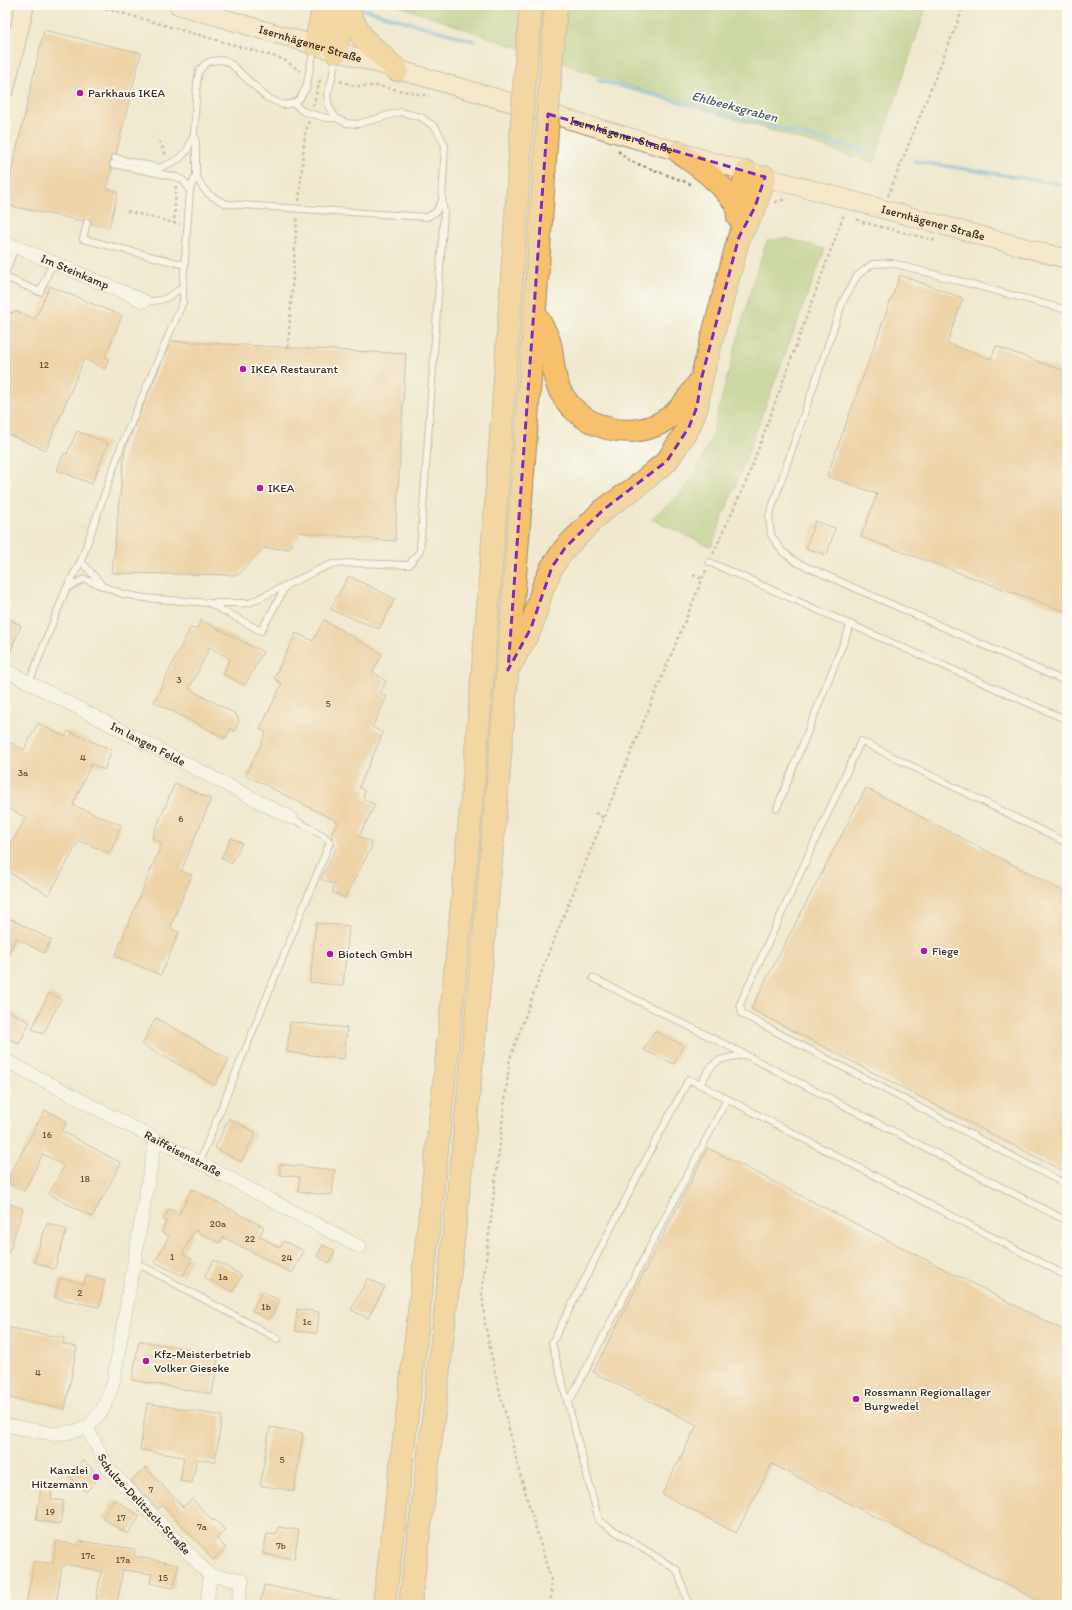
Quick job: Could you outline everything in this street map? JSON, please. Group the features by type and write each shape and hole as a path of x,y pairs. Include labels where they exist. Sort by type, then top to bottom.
{"highway":[{"path":"315,45 324,5"},
{"path":"336,52 344,5"},
{"path":"344,5 363,38 397,70"},
{"path":"384,1605 411,1393 441,1115 473,785 503,410 524,88 531,5"},
{"path":"410,1605 438,1377 467,1104 508,670 556,5"},
{"path":"679,152 707,173 746,206"},
{"path":"508,670 531,628 543,587 552,567 565,548 603,510 636,487 667,461 689,427 697,407 701,380 746,206 756,175"},
{"path":"535,312 550,343 554,374 567,403 580,415 596,424 612,430 633,431 657,424 668,419 682,406 701,380"}],"main road":[{"path":"5,89 23,12 39,5"},
{"name":"Isernhägener Straße","path":"178,5 756,175 1067,259"}],"street":[{"name":"Im Steinkamp","path":"10,244 150,301"},
{"name":"Im langen Felde","path":"5,670 291,818"},
{"name":"Raiffeisenstraße","path":"5,1060 155,1141 360,1247"},
{"path":"5,1425 54,1434 71,1432 87,1428 103,1409 113,1384 133,1261 155,1141"},
{"name":"Schulze-Delitzsch-Straße","path":"87,1428 108,1468 210,1575"},
{"path":"207,1605 210,1575 242,1580 238,1604"}],"lane":[{"path":"29,683 66,589 81,561 122,444 183,302 190,190 196,176 196,143 194,134 199,71 206,64 212,61 223,60 231,64 266,97 283,104 294,103 300,98 306,88 315,45"},
{"path":"66,589 84,579 123,594 144,598 210,603 249,603 332,564 354,563 409,565 420,551 444,212 442,200 445,145 436,128 421,117 400,112 358,124 346,124 336,118 329,107 327,95 332,79 336,52"},
{"path":"294,103 302,111 326,118 336,118"},
{"path":"190,190 184,181 176,177 114,161 160,168 179,159 187,151 194,134"},
{"path":"196,176 202,189 210,196 227,204 427,217 436,212 442,200"},
{"path":"86,222 83,239 185,265"},
{"path":"5,274 10,244"},
{"path":"5,277 40,292 53,262"},
{"path":"1067,310 892,263 872,264 857,276 843,301 770,516 771,534 782,551 796,562 1067,682"},
{"path":"150,301 170,297 183,286"},
{"path":"81,561 102,585"},
{"path":"709,562 1067,720"},
{"path":"210,603 261,631 286,586"},
{"path":"777,808 851,624"},
{"path":"1067,843 861,741 740,1004 742,1014 1067,1185"},
{"path":"199,1164 330,842 324,836 291,818"},
{"path":"593,978 746,1055 1067,1221"},
{"path":"700,1085 712,1064 720,1059 746,1055"},
{"path":"689,1605 677,1570 599,1521 552,1343 689,1079 1067,1276"},
{"path":"568,1404 727,1099"},
{"path":"133,1261 278,1339"}],"path":[{"path":"94,5 283,59 299,70 355,86 378,86 430,96"},
{"path":"883,209 963,5"},
{"path":"615,149 630,161 691,184 696,188"},
{"path":"746,206 766,207 778,201 793,199"},
{"path":"837,210 845,212 850,216"},
{"path":"127,211 174,223"},
{"path":"552,1605 551,1580 520,1474 494,1368 485,1324 482,1292 510,1058 548,954 709,562 748,477 845,212"},
{"path":"856,219 862,222 938,241"},
{"path":"693,575 702,579"},
{"path":"595,813 604,818"}],"highlighted area":[{"path":"548,114 765,177 755,207 739,237 701,380 697,407 689,427 667,461 603,510 565,548 552,567 531,628 508,670"}],"green space":[{"path":"397,5 927,5 874,163 596,75"},
{"path":"786,238 825,249 711,547 651,519 682,493 696,470 710,441 755,275 767,241"}],"building":[{"name":"Parkhaus IKEA","path":"44,30 141,53 116,154 111,155 111,160 109,163 110,167 112,168 107,189 118,192 109,228 91,224 91,220 88,218 84,219 83,221 5,205"},
{"path":"900,275 963,298 947,343 991,359 996,346 1067,372 1067,612 861,537 877,494 827,476"},
{"path":"50,286 122,316 105,357 109,358 105,369 84,359 46,450 5,433 5,310 11,313 16,311 35,319"},
{"name":"IKEA","path":"171,341 406,354 395,541 298,532 290,549 264,548 238,575 112,573 125,448"},
{"path":"77,431 108,443 92,484 57,470 64,453 67,454"},
{"path":"815,521 835,528 827,555 806,548"},
{"path":"349,576 395,599 379,629 330,609"},
{"path":"5,618 21,625 6,662 5,662"},
{"path":"201,620 263,652 245,685 223,674 230,659 210,647 189,689 236,714 239,721 235,731 231,729 225,738 154,702 190,628 197,629"},
{"path":"324,620 382,654 373,672 386,681 380,693 387,697 372,727 383,733 359,787 365,791 363,798 375,805 359,836 371,842 371,848 345,898 332,892 335,885 321,879 336,849 331,833 338,822 246,775 266,733 260,729 282,684 274,678 296,633 313,641"},
{"path":"38,723 65,737 68,731 112,750 104,770 91,764 73,805 121,825 110,853 79,841 49,895 5,870 5,855 26,817 5,807 5,740 24,750"},
{"path":"175,783 211,799 181,871 192,875 170,928 179,932 161,975 115,956 162,843 152,838"},
{"name":"Fiege","path":"866,788 1067,893 1067,1173 751,1009"},
{"path":"231,838 242,843 231,864 221,858"},
{"path":"5,916 51,940 44,953 16,938 5,960"},
{"name":"Biotech GmbH","path":"316,923 349,926 343,986 310,982"},
{"path":"49,993 61,999 43,1034 32,1029"},
{"path":"5,1009 30,1022 19,1044 5,1036"},
{"path":"156,1018 229,1059 215,1085 142,1044"},
{"path":"290,1022 347,1028 344,1059 287,1052"},
{"path":"654,1031 683,1045 674,1064 644,1050"},
{"path":"45,1110 67,1122 62,1131 121,1163 92,1217 49,1194 64,1166 43,1154 24,1191 6,1182"},
{"path":"229,1118 256,1133 241,1162 215,1148"},
{"name":"Rossmann Regionallager Burgwedel","path":"708,1148 1067,1332 1067,1605 1047,1605 772,1464 736,1533 662,1494 697,1425 593,1372"},
{"path":"280,1164 335,1170 332,1195 298,1192 300,1177 280,1175"},
{"path":"192,1189 264,1227 259,1236 280,1248 284,1241 304,1251 292,1273 223,1237 219,1243 195,1230 182,1254 192,1259 183,1276 155,1262 169,1236 161,1232 167,1221 163,1220 169,1209 179,1214"},
{"path":"5,1202 23,1209 7,1257 5,1257"},
{"path":"47,1223 67,1230 54,1269 34,1262"},
{"path":"323,1245 335,1251 329,1263 317,1256"},
{"path":"214,1260 242,1275 233,1292 204,1277"},
{"path":"86,1276 105,1280 99,1307 55,1298 60,1278 84,1284"},
{"path":"368,1278 385,1287 368,1318 351,1310"},
{"path":"262,1291 280,1301 269,1320 252,1311"},
{"path":"297,1309 319,1312 317,1333 295,1331"},
{"path":"5,1327 64,1338 63,1344 77,1347 65,1409 5,1397"},
{"path":"139,1341 219,1354 212,1394 132,1380"},
{"path":"147,1403 222,1416 215,1462 197,1459 192,1483 180,1481 184,1457 140,1450"},
{"path":"270,1427 303,1433 294,1491 260,1485"},
{"path":"83,1460 100,1477 86,1492 68,1475"},
{"path":"145,1467 183,1507 192,1499 213,1521 214,1519 225,1530 216,1538 226,1548 213,1560 163,1505 158,1509 131,1481"},
{"path":"41,1488 52,1489 51,1499 64,1501 60,1524 36,1520"},
{"path":"114,1499 140,1516 128,1534 102,1518"},
{"path":"278,1527 299,1530 294,1559 263,1554 267,1534 276,1535"},
{"path":"56,1541 78,1545 79,1541 135,1549 134,1556 178,1565 174,1588 150,1583 152,1574 123,1570 117,1604 96,1601 101,1571 65,1564 65,1566 62,1566 56,1605 26,1605 34,1561 53,1564"},
{"path":"264,1585 341,1601 341,1605 260,1605"}],"waterway":[{"name":"Ehlbeeksgraben","path":"359,8 474,41"},
{"name":"Ehlbeeksgraben","path":"598,80 867,152"},
{"name":"Ehlbeeksgraben","path":"914,161 1067,185"}],"place":[{"name":"Parkhaus IKEA","path":"80,93"},
{"name":"IKEA Restaurant","path":"243,369"},
{"name":"IKEA","path":"260,488"},
{"name":"Fiege","path":"924,951"},
{"name":"Biotech GmbH","path":"330,954"},
{"name":"Kfz-Meisterbetrieb Volker Gieseke","path":"146,1361"},
{"name":"Rossmann Regionallager Burgwedel","path":"856,1399"},
{"name":"Kanzlei Hitzemann","path":"96,1477"}]}
